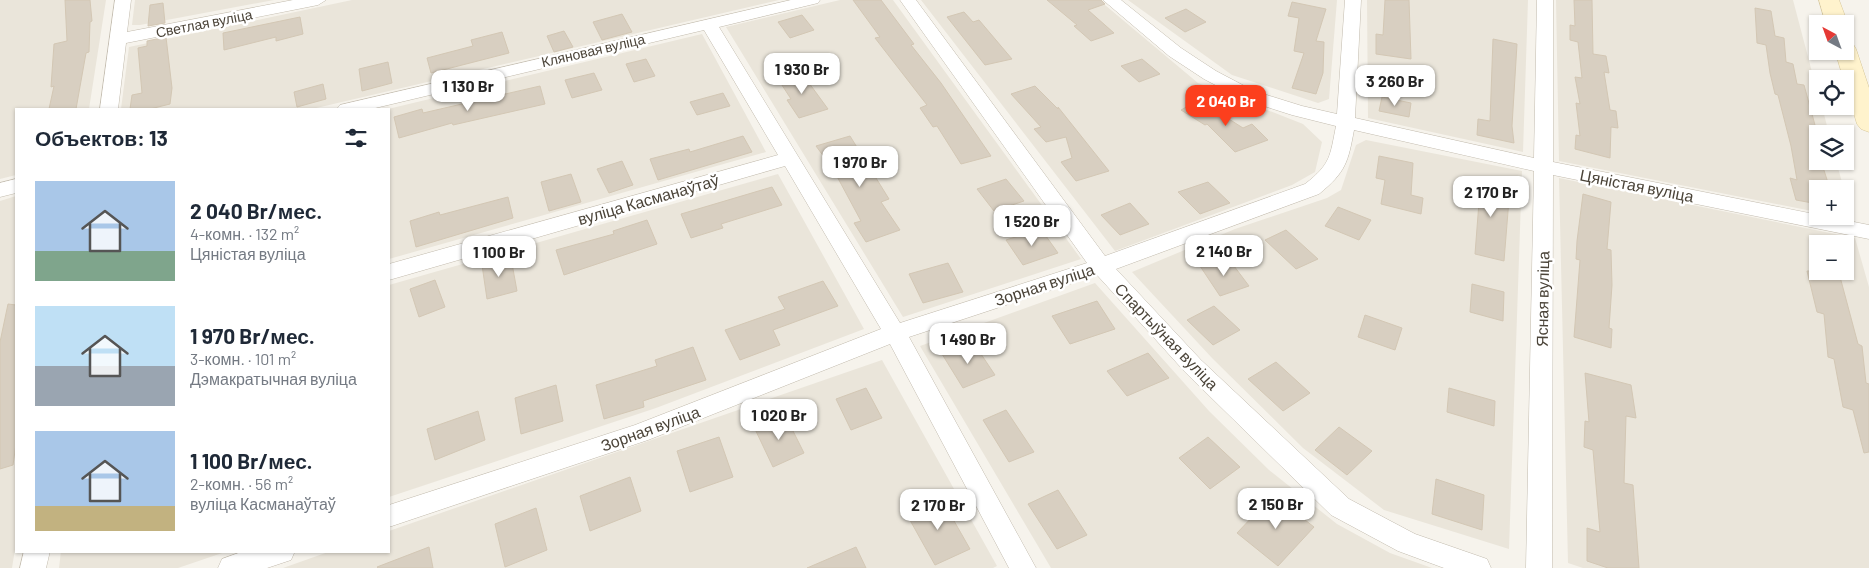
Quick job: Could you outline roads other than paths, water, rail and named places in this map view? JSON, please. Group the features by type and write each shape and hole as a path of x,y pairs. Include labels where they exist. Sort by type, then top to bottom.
{"street":[{"path":"109,108 123,0"},
{"name":"Светлая вуліца","path":"119,39 250,15 318,0"},
{"name":"Кляновая вуліца","path":"350,108 812,0"},
{"name":"Спартыўная вуліца","path":"908,0 1101,266 1193,366 1340,507 1407,543 1478,568"},
{"name":"Цяністая вуліца","path":"1111,0 1175,52 1248,95 1346,123 1544,167 1869,232"},
{"name":"Зорная вуліца","path":"390,516 640,433 895,333 1101,266 1312,189 1326,178 1338,162 1346,123 1353,0"},
{"name":"Ясная вуліца","path":"1539,568 1545,0"},
{"path":"1829,0 1834,15"},
{"path":"708,23 895,333 1022,568"},
{"path":"1849,60 1869,124"},
{"name":"вуліца Касманаўтаў","path":"390,272 791,158"},
{"path":"0,190 15,186"},
{"path":"33,568 37,553"},
{"path":"231,568 276,553"}]}
